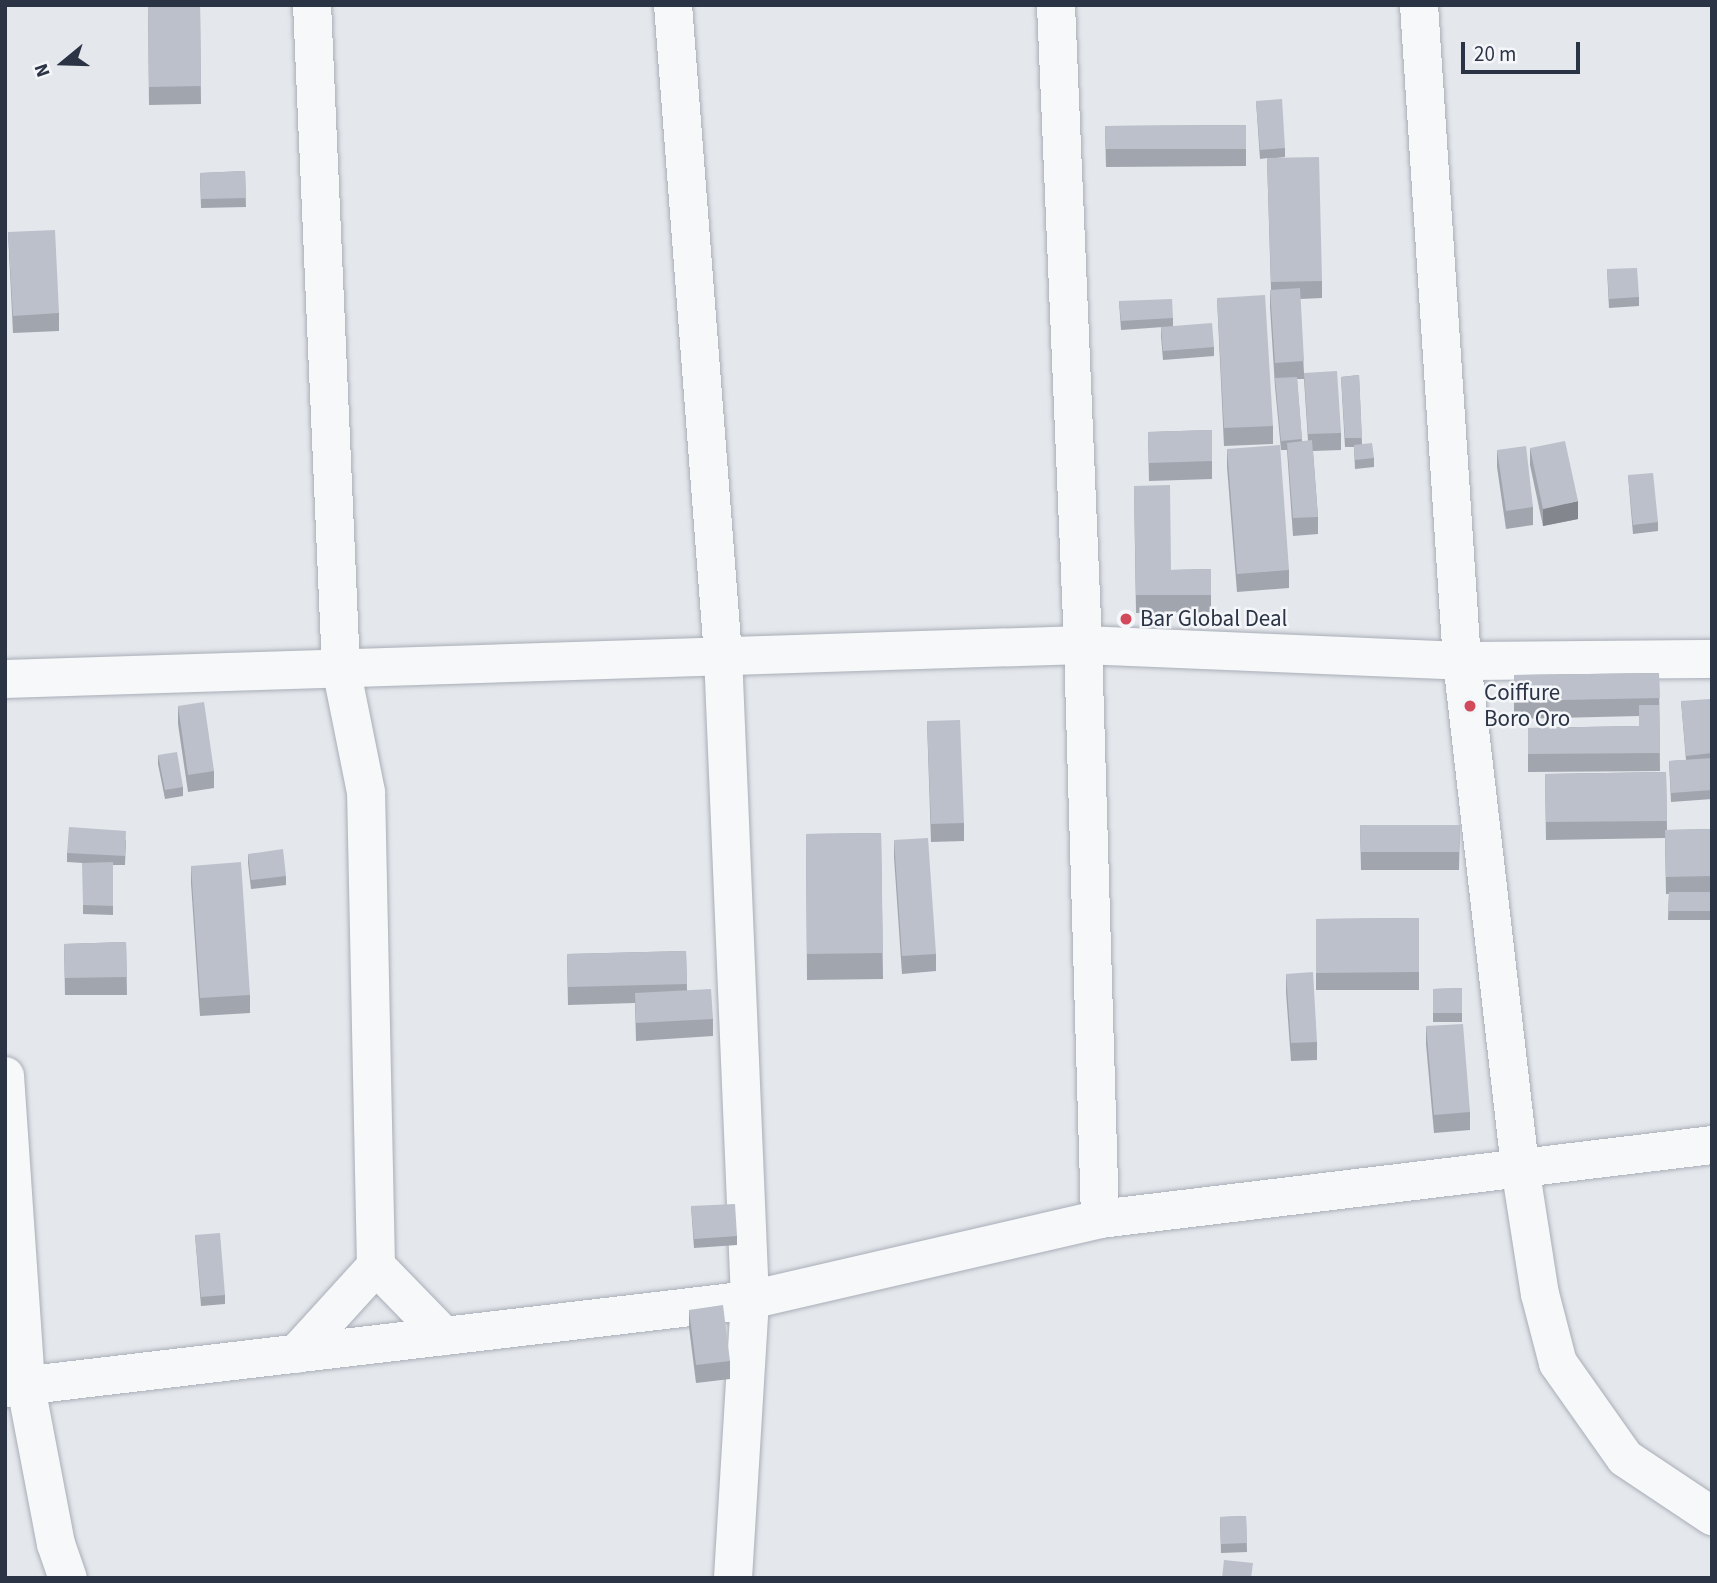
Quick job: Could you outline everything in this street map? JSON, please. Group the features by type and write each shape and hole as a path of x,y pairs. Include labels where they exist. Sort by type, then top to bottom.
{"street":[{"path":"312,5 341,668 366,792 376,1266 444,1336"},
{"path":"673,5 723,655 750,1300 733,1578"},
{"path":"1056,5 1083,645 1100,1219"},
{"path":"1419,5 1462,661 1520,1167 1540,1294 1558,1363 1625,1458 1712,1516"},
{"path":"5,679 1083,645 1462,661 1712,659"},
{"path":"5,1076 16,1387 56,1544 61,1575"},
{"path":"16,1387 750,1300 1100,1219 1712,1145"},
{"path":"296,1354 376,1266"}],"building":[{"path":"148,5 200,5 201,86 149,87"},
{"path":"1282,99 1285,148 1260,150 1256,101"},
{"path":"1246,125 1246,149 1106,149 1105,126"},
{"path":"1319,157 1322,281 1271,282 1267,158"},
{"path":"245,171 246,198 201,199 200,173"},
{"path":"55,230 59,313 13,316 8,232"},
{"path":"1637,268 1639,297 1609,299 1607,269"},
{"path":"1300,288 1304,361 1275,363 1270,290"},
{"path":"1265,295 1273,426 1224,428 1217,298"},
{"path":"1172,299 1173,318 1121,321 1119,301"},
{"path":"1212,323 1214,347 1163,351 1161,327"},
{"path":"1337,371 1341,433 1308,434 1304,373"},
{"path":"1359,375 1362,438 1345,438 1341,377"},
{"path":"1297,377 1302,439 1281,441 1275,378"},
{"path":"1212,430 1212,461 1149,463 1148,432"},
{"path":"1312,440 1318,517 1293,518 1287,443"},
{"path":"1565,441 1578,501 1543,509 1530,448"},
{"path":"1372,443 1374,458 1355,460 1354,445"},
{"path":"1280,445 1289,570 1237,574 1227,449"},
{"path":"1526,446 1533,507 1506,511 1497,450"},
{"path":"1653,473 1658,522 1633,525 1628,475"},
{"path":"1170,485 1171,570 1211,569 1211,595 1136,595 1134,486"},
{"path":"1659,673 1660,698 1514,701 1514,675"},
{"path":"1710,699 1712,753 1686,756 1681,701"},
{"path":"204,702 214,771 188,775 178,706"},
{"path":"1639,705 1659,705 1660,753 1528,754 1528,728 1639,726"},
{"path":"960,720 964,823 931,824 927,721"},
{"path":"177,752 183,787 165,790 158,755"},
{"path":"1712,758 1712,790 1671,793 1669,761"},
{"path":"1666,772 1667,821 1546,822 1545,774"},
{"path":"1360,825 1460,825 1459,852 1361,852"},
{"path":"69,827 126,831 125,856 67,853"},
{"path":"1712,829 1712,876 1666,877 1665,830"},
{"path":"881,833 883,953 807,954 806,834"},
{"path":"928,838 936,954 902,956 894,840"},
{"path":"283,849 286,876 251,880 248,854"},
{"path":"113,862 113,906 83,905 82,863"},
{"path":"241,862 250,995 200,998 191,866"},
{"path":"1669,892 1712,892 1712,911 1668,911"},
{"path":"1419,918 1419,972 1316,973 1316,919"},
{"path":"126,942 127,977 65,978 64,944"},
{"path":"686,951 687,984 568,987 567,954"},
{"path":"1313,972 1317,1042 1291,1043 1286,974"},
{"path":"1462,988 1462,1013 1433,1013 1433,989"},
{"path":"711,989 713,1019 636,1023 635,993"},
{"path":"1463,1024 1470,1112 1434,1115 1426,1026"},
{"path":"735,1204 737,1236 694,1239 691,1206"},
{"path":"220,1233 225,1295 201,1297 195,1235"},
{"path":"723,1305 730,1361 696,1365 689,1310"},
{"path":"1246,1516 1247,1543 1221,1544 1220,1517"},
{"path":"1224,1560 1253,1563 1251,1578 1222,1578"}],"place":[{"name":"Bar Global Deal","path":"1126,619"},
{"name":"Coiffure Boro Oro","path":"1470,706"}]}
